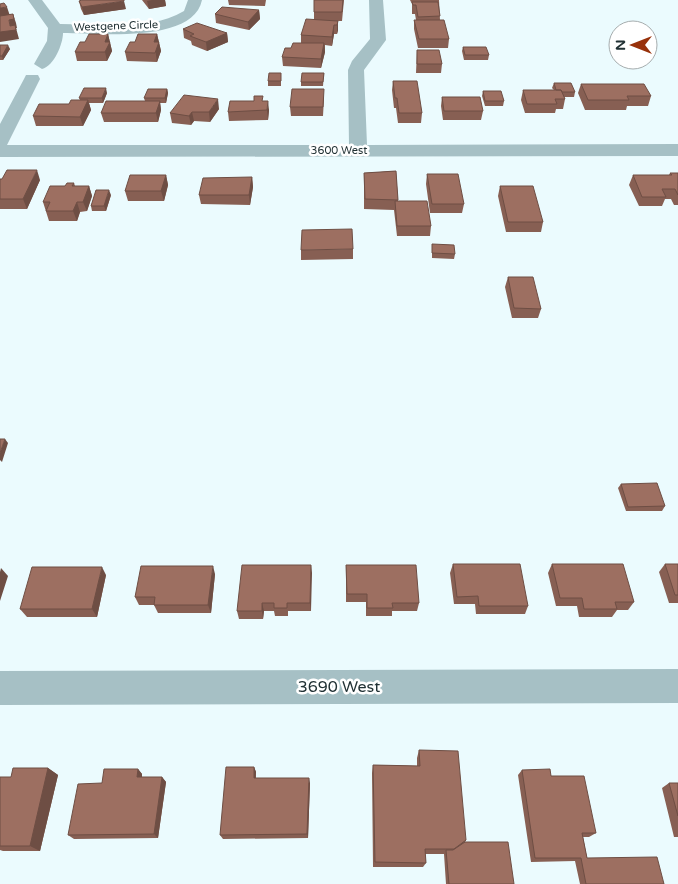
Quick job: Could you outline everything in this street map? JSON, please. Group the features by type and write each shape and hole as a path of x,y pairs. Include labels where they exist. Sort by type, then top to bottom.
{"street":[{"path":"35,0 56,28 55,41 42,64"},
{"name":"Westgene Circle","path":"56,28 158,26 183,18 191,11 195,0"},
{"path":"358,150 356,70 358,64 378,40 376,0"},
{"path":"0,142 32,79"},
{"name":"3600 West","path":"0,151 678,150"},
{"name":"3690 West","path":"0,688 678,686"}],"building":[{"path":"314,0 343,0 342,12 314,12"},
{"path":"79,1 124,1 82,7"},
{"path":"412,2 438,2 440,16 418,17 416,5 413,5"},
{"path":"4,3 7,7 0,8 0,4"},
{"path":"222,7 259,10 248,22 215,14"},
{"path":"13,14 14,19 9,20 10,26 15,25 16,30 0,32 0,16"},
{"path":"306,19 338,21 337,25 334,25 332,37 301,35"},
{"path":"414,20 444,20 449,39 419,39"},
{"path":"197,23 227,33 206,42 190,36 194,34 183,29"},
{"path":"89,34 108,34 105,42 110,42 105,52 75,52 80,42 85,42"},
{"path":"138,34 157,34 154,42 159,42 155,53 125,52 130,42 135,42"},
{"path":"293,43 324,43 321,59 282,57 285,48 291,48"},
{"path":"0,45 8,45 2,56 0,56"},
{"path":"463,47 486,47 489,55 465,55"},
{"path":"417,50 439,50 442,64 417,64"},
{"path":"269,73 281,73 281,81 268,81"},
{"path":"302,73 324,73 323,82 301,82"},
{"path":"393,81 417,81 422,113 399,113"},
{"path":"554,83 571,83 575,92 556,90"},
{"path":"581,84 644,84 651,96 627,96 629,100 588,100"},
{"path":"84,88 106,88 102,98 79,98"},
{"path":"148,89 167,89 165,98 144,98"},
{"path":"292,89 324,89 323,107 290,107"},
{"path":"523,90 561,90 565,99 555,99 557,104 527,104"},
{"path":"483,91 501,91 504,101 485,101"},
{"path":"184,95 218,99 209,112 192,112 189,116 170,113"},
{"path":"254,96 263,96 262,101 268,101 267,110 228,112 230,101 254,101"},
{"path":"442,97 480,97 483,111 444,111"},
{"path":"71,100 88,100 80,117 33,116 39,104 69,104"},
{"path":"106,101 160,101 156,113 101,113"},
{"path":"7,170 37,170 23,199 0,199 0,179 2,179"},
{"path":"396,171 398,200 365,199 364,173"},
{"path":"670,173 678,173 678,195 675,189 662,189 666,197 642,197 633,175 672,175"},
{"path":"427,174 458,174 464,204 432,204"},
{"path":"130,175 166,175 161,191 125,191"},
{"path":"252,177 249,195 199,195 203,178"},
{"path":"67,183 74,183 72,186 89,186 83,202 77,202 73,211 46,211 50,202 43,202 50,186 65,186"},
{"path":"500,186 533,186 543,222 508,222"},
{"path":"96,190 109,190 104,206 91,206"},
{"path":"395,201 427,201 431,226 397,226"},
{"path":"352,229 353,249 301,250 302,230"},
{"path":"432,244 454,245 455,254 432,253"},
{"path":"508,277 533,277 541,309 514,308"},
{"path":"0,439 5,439 0,453"},
{"path":"657,483 665,506 628,507 621,484"},
{"path":"453,564 520,564 528,606 479,606 478,596 457,597"},
{"path":"552,564 623,564 634,602 615,602 617,609 584,609 582,598 560,598"},
{"path":"665,564 678,564 678,595 675,595"},
{"path":"242,565 311,565 310,603 287,603 287,608 274,608 274,603 262,603 262,611 237,611"},
{"path":"346,565 416,565 419,603 392,603 393,608 367,608 367,594 347,594"},
{"path":"141,566 213,566 208,605 154,605 155,597 135,597"},
{"path":"32,567 102,567 92,609 20,609"},
{"path":"419,750 458,751 466,840 454,849 425,849 426,863 375,862 373,765 420,766"},
{"path":"226,767 254,767 254,778 309,778 307,834 220,835"},
{"path":"13,768 48,768 30,846 0,846 0,777 11,777"},
{"path":"104,769 138,769 137,777 162,777 154,834 68,835 78,784 102,783"},
{"path":"550,769 551,776 584,776 596,833 582,833 587,858 657,857 664,884 586,884 581,858 535,858 522,770"},
{"path":"669,783 678,783 678,816"},
{"path":"465,842 508,842 514,884 449,884 446,850 453,850"}]}
